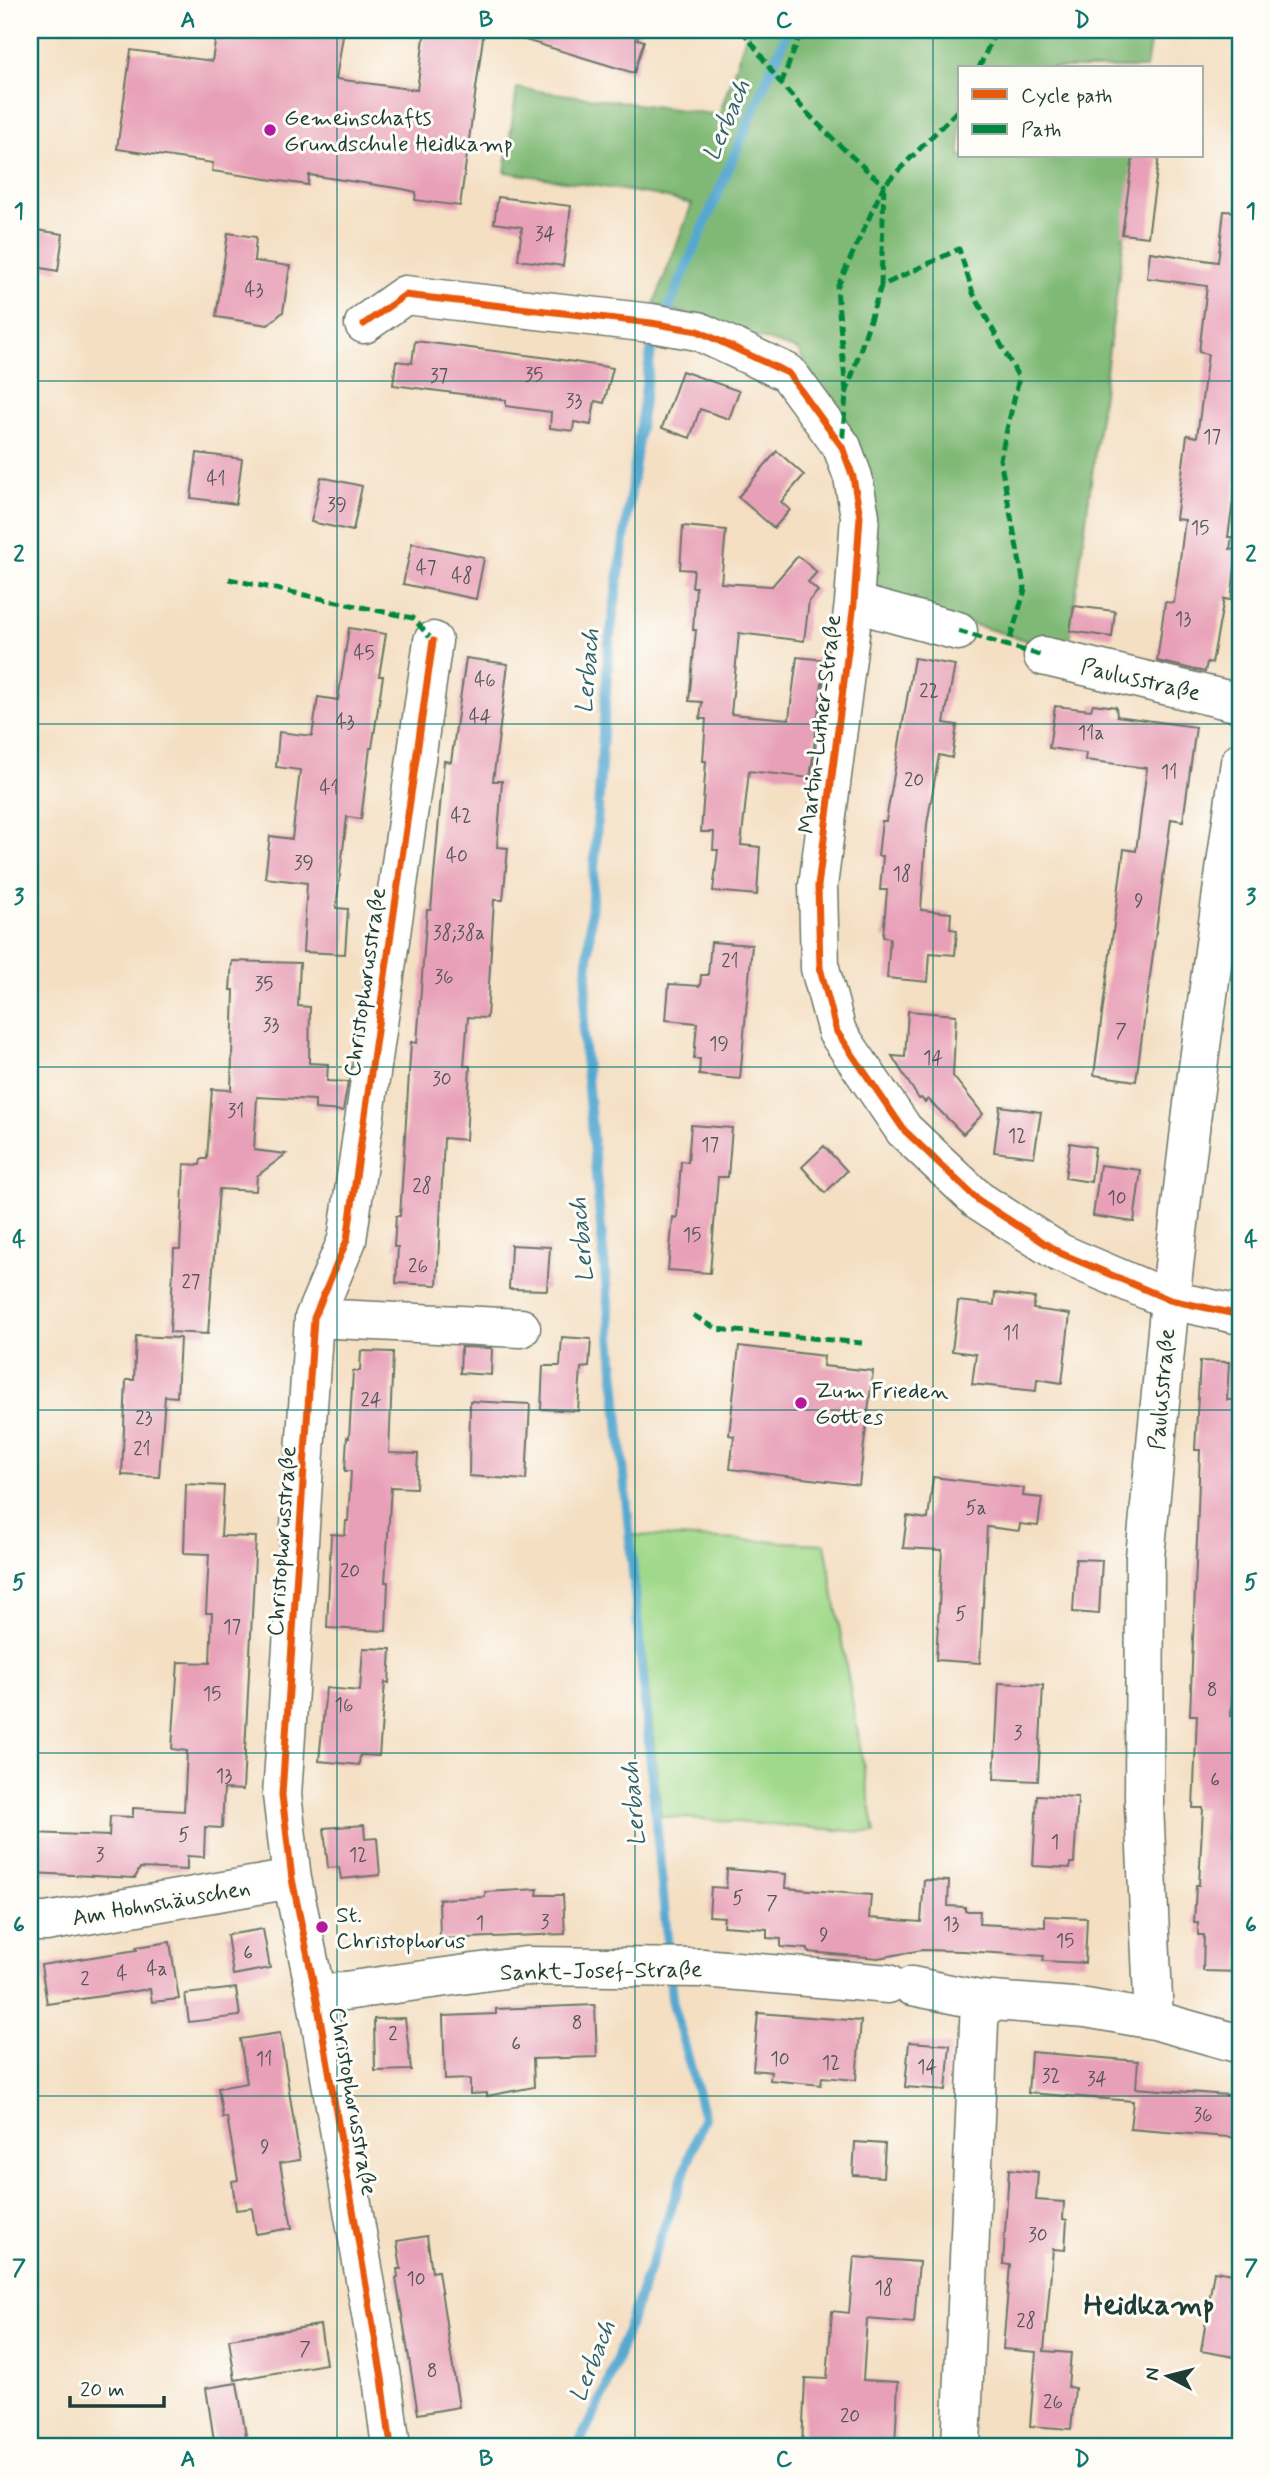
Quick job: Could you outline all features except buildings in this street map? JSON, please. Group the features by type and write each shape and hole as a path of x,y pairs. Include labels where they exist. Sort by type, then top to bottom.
{"street":[{"name":"Martin-Luther-Straße","path":"364,324 405,295 651,323 698,331 788,373 842,447 853,477 860,516 854,603 818,886 820,968 837,1032 904,1130 978,1200 1060,1254 1170,1300 1240,1315"},
{"path":"854,603 958,631"},
{"name":"Christophorusstraße","path":"391,2447 382,2378 316,1996 292,1879 282,1795 314,1318 347,1240 433,640"},
{"name":"Paulusstraße","path":"1043,656 1240,703"},
{"name":"Paulusstraße","path":"1154,2020 1144,1805 1145,1557 1170,1300 1193,1104 1240,762"},
{"path":"314,1318 521,1328"},
{"name":"Am Hohnshäuschen","path":"30,1922 46,1922 292,1879"},
{"name":"Sankt-Josef-Straße","path":"316,1996 525,1966 702,1968 900,1985 980,2000 1086,2008 1154,2020 1240,2044"},
{"path":"961,2446 980,2000"}],"green space":[{"path":"748,30 1152,30 1146,66 958,66 958,158 1135,158 1068,653 872,594 869,475 798,350 654,304 692,204 655,195 505,172 517,88 719,115"},
{"path":"633,1535 825,1544 875,1833 661,1816"}],"waterway":[{"name":"Lerbach","path":"664,319 788,30"},
{"name":"Lerbach","path":"658,333 651,351 609,644 583,1035 669,1960"},
{"name":"Lerbach","path":"577,2447 605,2392 704,2117 672,1999 670,1975"}],"marked path":[{"path":"741,30 795,99 857,162 884,185 837,288 846,394 842,446"},
{"path":"781,84 802,30"},
{"path":"980,66 996,30"},
{"path":"881,286 884,185 958,110"},
{"path":"846,394 881,286 959,249 973,293 1019,378 1000,459 1025,590 1008,646"},
{"path":"229,579 413,618 433,641"},
{"path":"958,631 1043,656"},
{"path":"693,1315 717,1329 862,1343"}],"cycle path":[{"path":"364,324 405,295 651,323 698,331 788,373 842,447 853,477 860,516 854,603 818,886 820,968 837,1032 904,1130 978,1200 1060,1253 1170,1300 1240,1315"},
{"path":"391,2447 382,2378 316,1995 292,1879 282,1795 314,1318 347,1240 433,641"}],"place":[{"name":"Gemeinschafts Grundschule Heidkamp","path":"270,130"},
{"name":"Zum Frieden Gottes","path":"801,1403"},
{"name":"St. Christophorus","path":"322,1927"}],"district":[{"name":"Heidkamp","path":"1149,2304"}]}
